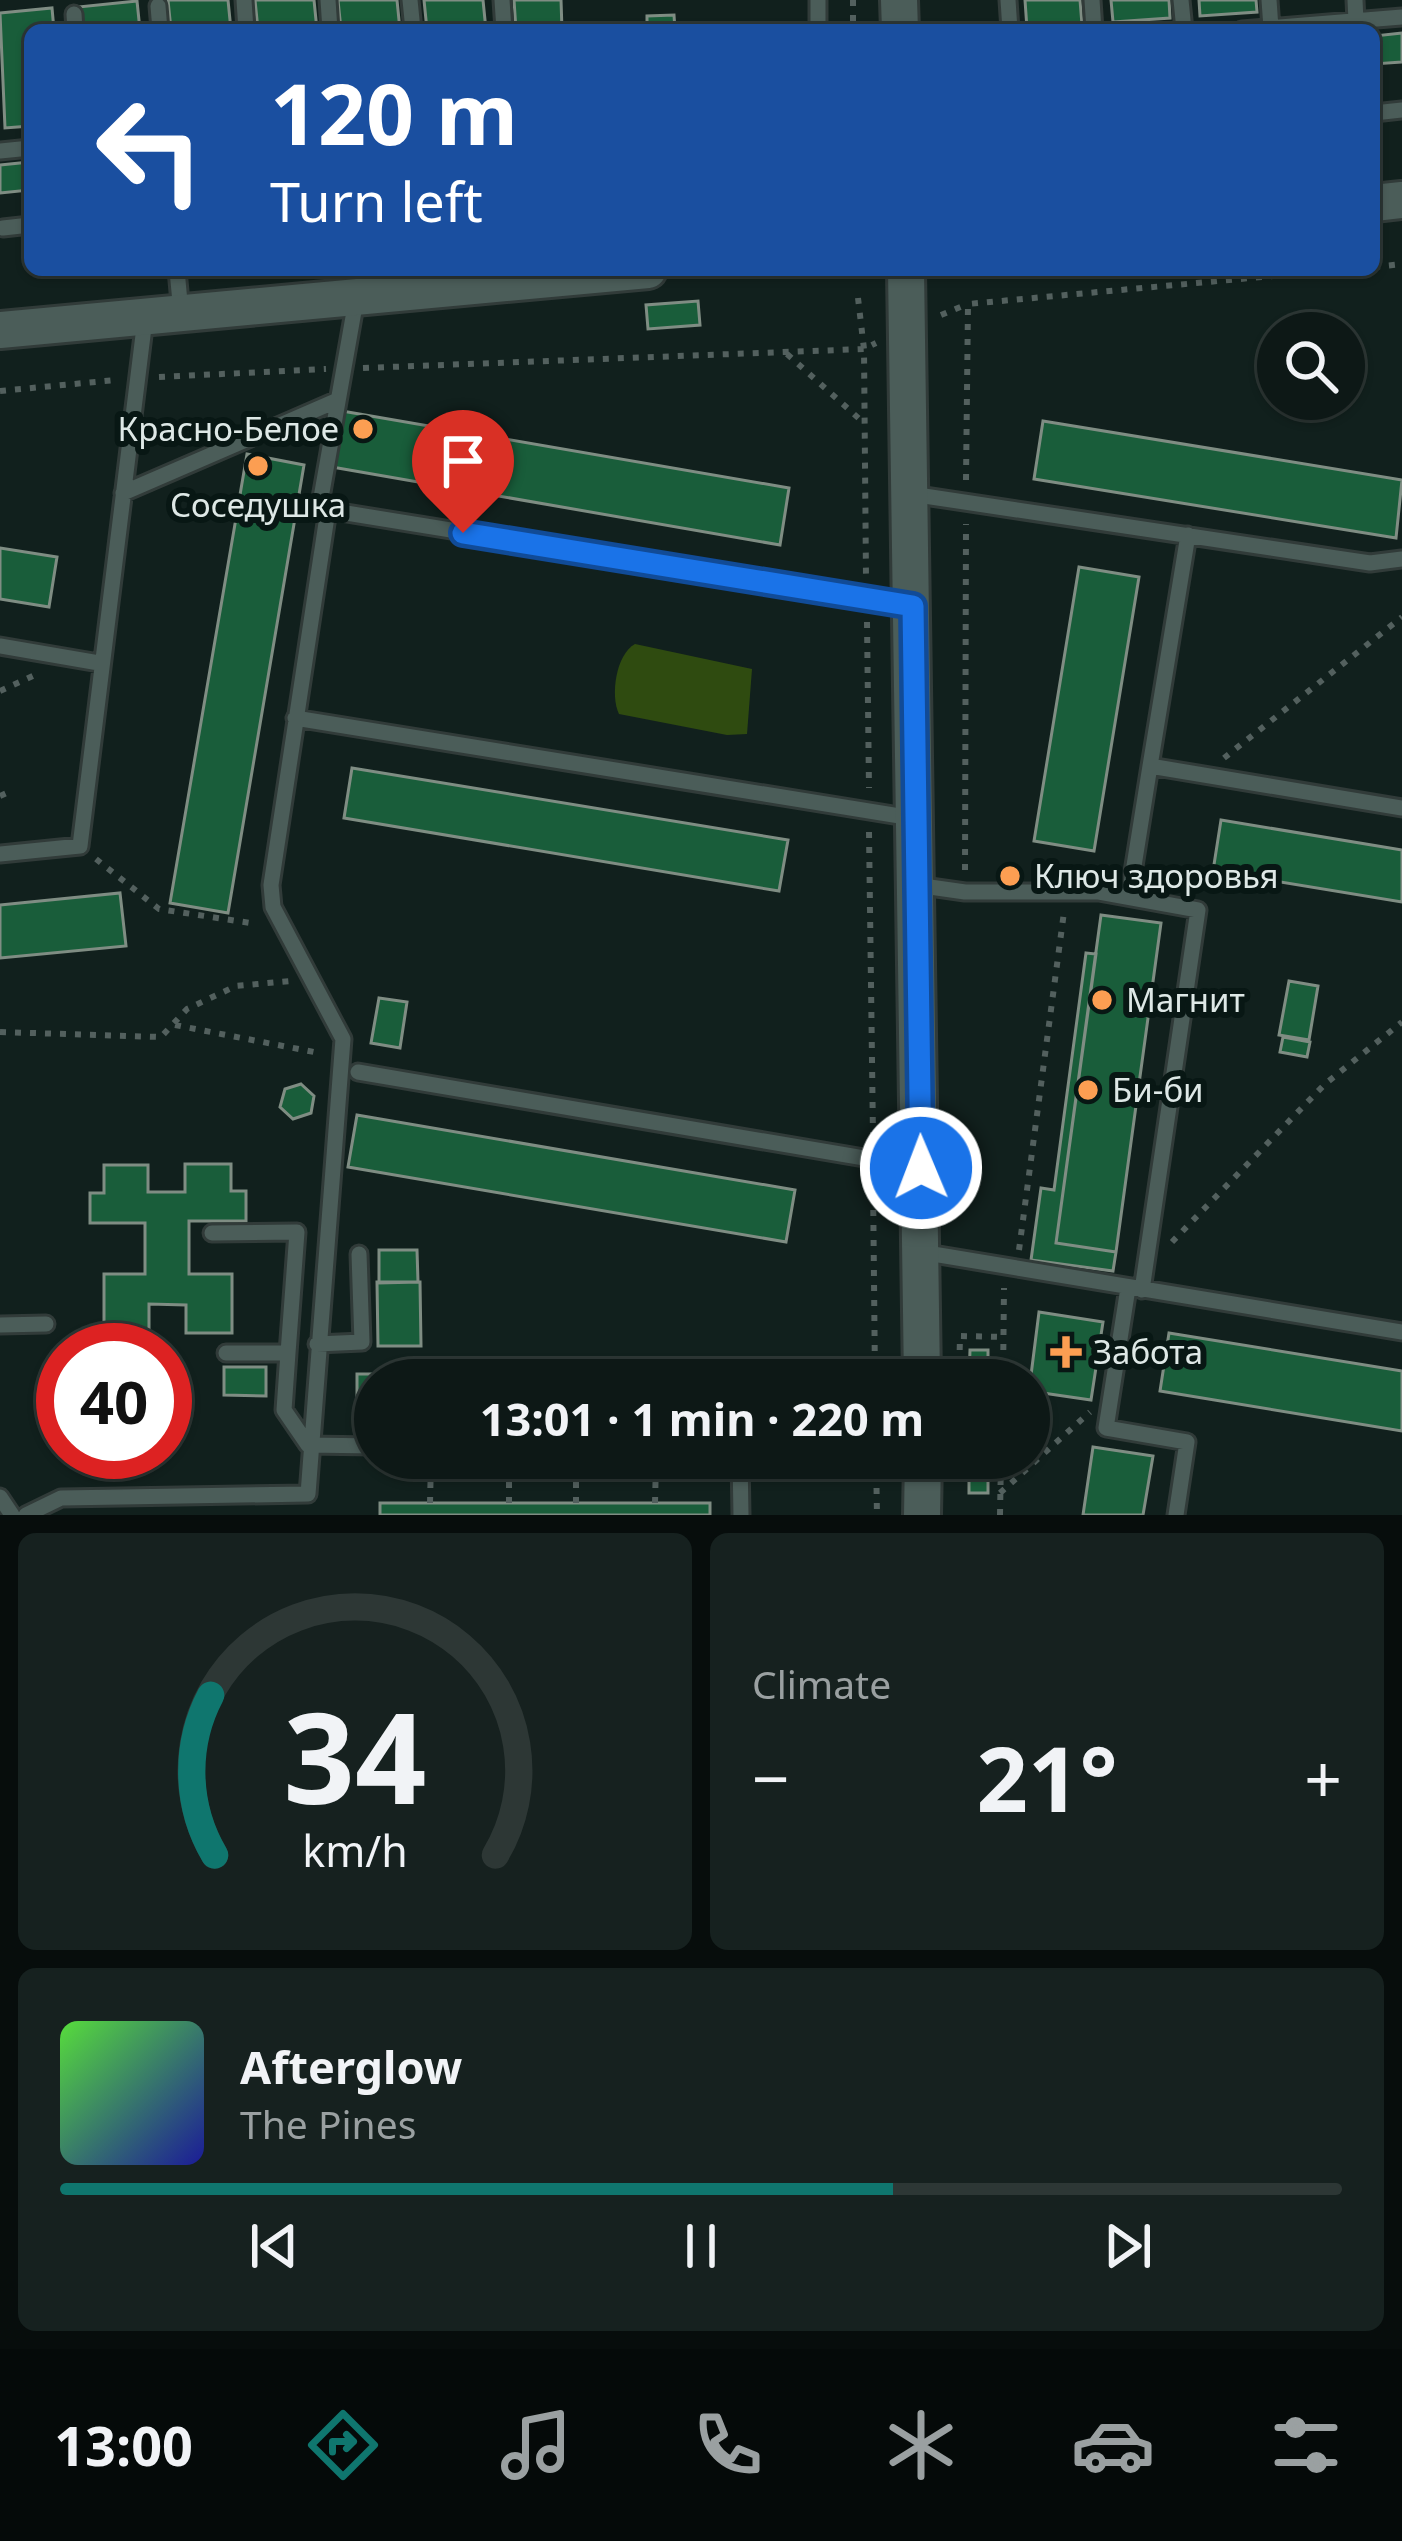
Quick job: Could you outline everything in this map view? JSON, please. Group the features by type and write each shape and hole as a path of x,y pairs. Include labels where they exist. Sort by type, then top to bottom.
{"street":[{"path":"0,330 548,276"},
{"path":"905,276 922,1359"},
{"path":"922,1515 923,1479"}],"lane":[{"path":"1355,0 1357,20"},
{"path":"158,7 159,24"},
{"path":"1314,24 1402,16"},
{"path":"3,228 24,226"},
{"path":"0,854 80,846 137,378 175,276"},
{"path":"357,297 319,508 913,606"},
{"path":"123,493 338,400"},
{"path":"910,494 1370,563 1402,559"},
{"path":"26,1515 61,1498 308,1494 308,1445 343,1039 273,908 271,885 328,510"},
{"path":"1130,897 1188,535"},
{"path":"0,646 99,663"},
{"path":"295,718 915,818"},
{"path":"1150,766 1402,808"},
{"path":"916,885 965,892 1130,897 1198,910 1145,1270 1135,1289 1106,1428 1187,1442 1176,1515"},
{"path":"358,1072 921,1168"},
{"path":"212,1233 297,1232 284,1410 308,1445 354,1451"},
{"path":"920,1252 1402,1331"},
{"path":"317,1344 362,1342 359,1254"},
{"path":"0,1324 36,1324"},
{"path":"226,1353 288,1353"},
{"path":"740,1479 741,1515"},
{"path":"0,1497 12,1515"}],"path":[{"path":"941,315 968,304 1273,276"},
{"path":"858,298 864,349 875,1359"},
{"path":"965,892 968,304"},
{"path":"0,391 137,378 864,349"},
{"path":"784,352 865,424"},
{"path":"1203,775 1402,617"},
{"path":"0,796 10,792"},
{"path":"80,846 159,909 284,928"},
{"path":"1003,1359 1004,1267 1020,1250 1065,908 1045,904"},
{"path":"0,1032 161,1037 188,1009 236,986 311,979"},
{"path":"1145,1270 1325,1084 1402,1022"},
{"path":"175,1025 341,1057"},
{"path":"959,1359 959,1336 1004,1337"},
{"path":"1000,1493 1084,1411 1108,1414"},
{"path":"430,1503 431,1479"},
{"path":"509,1479 509,1503"},
{"path":"576,1479 576,1503"},
{"path":"655,1503 656,1479"},
{"path":"876,1479 877,1515"},
{"path":"1000,1479 1000,1515"}],"green space":[{"path":"635,644 752,669 747,734 727,735 619,714 617,676 623,657"}],"building":[{"path":"168,0 228,0 230,24 170,24"},
{"path":"255,0 314,0 316,24 257,24"},
{"path":"338,0 397,0 399,24 340,24"},
{"path":"424,0 483,0 485,24 426,24"},
{"path":"514,0 561,0 562,24 516,24"},
{"path":"1025,0 1080,0 1082,24 1027,24"},
{"path":"1111,0 1169,0 1170,18 1113,22"},
{"path":"1199,0 1256,0 1257,12 1200,16"},
{"path":"137,1 139,24 80,24 78,7"},
{"path":"52,8 53,24 24,24 24,126 5,128 0,13"},
{"path":"674,15 675,24 647,24 647,16"},
{"path":"1402,33 1402,62 1380,64 1380,35"},
{"path":"24,163 24,191 0,193 0,165"},
{"path":"698,301 700,325 648,329 646,305"},
{"path":"342,411 789,488 780,545 332,467"},
{"path":"1043,421 1402,480 1396,538 1034,479"},
{"path":"247,454 304,465 228,913 170,903"},
{"path":"0,548 57,557 49,607 0,599"},
{"path":"1079,567 1139,577 1094,851 1034,841"},
{"path":"352,768 788,840 779,891 344,818"},
{"path":"1221,820 1402,850 1402,902 1213,871"},
{"path":"120,893 126,946 0,958 0,905"},
{"path":"1101,915 1161,923 1116,1252 1056,1243"},
{"path":"1086,953 1096,954 1056,1243 1116,1252 1113,1271 1031,1260 1041,1188 1054,1190"},
{"path":"1289,981 1318,986 1309,1040 1279,1035"},
{"path":"379,998 407,1002 400,1048 371,1043"},
{"path":"1283,1037 1310,1042 1307,1057 1280,1052"},
{"path":"301,1084 314,1096 311,1113 293,1119 280,1107 285,1089"},
{"path":"357,1115 795,1190 786,1242 348,1167"},
{"path":"185,1164 231,1164 231,1191 246,1191 246,1221 189,1221 189,1274 232,1274 232,1333 192,1333 192,1323 186,1323 186,1305 149,1304 149,1323 104,1323 104,1274 145,1274 145,1223 90,1223 90,1193 104,1193 104,1165 148,1165 148,1192 185,1192"},
{"path":"379,1250 417,1250 418,1282 379,1283"},
{"path":"377,1282 420,1282 421,1346 378,1346"},
{"name":"Забота","path":"1039,1312 1103,1322 1091,1400 1050,1394 1050,1359 1033,1359"},
{"path":"1169,1333 1402,1371 1402,1431 1160,1391"},
{"path":"970,1350 988,1350 988,1359 970,1359"},
{"path":"224,1367 266,1367 266,1396 224,1395"},
{"path":"1093,1447 1153,1456 1143,1515 1083,1515"},
{"path":"969,1479 988,1479 988,1493 969,1493"},
{"path":"380,1503 710,1503 710,1515 380,1515"}],"place":[{"name":"Красно-Белое","path":"363,429"},
{"name":"Соседушка","path":"258,466"},
{"name":"Ключ здоровья","path":"1010,876"},
{"name":"Магнит","path":"1102,1000"},
{"name":"Би-би","path":"1088,1090"},
{"name":"Забота","path":"1066,1352"}],"route":[{"path":"463,533 913,606 921,1168"}]}
